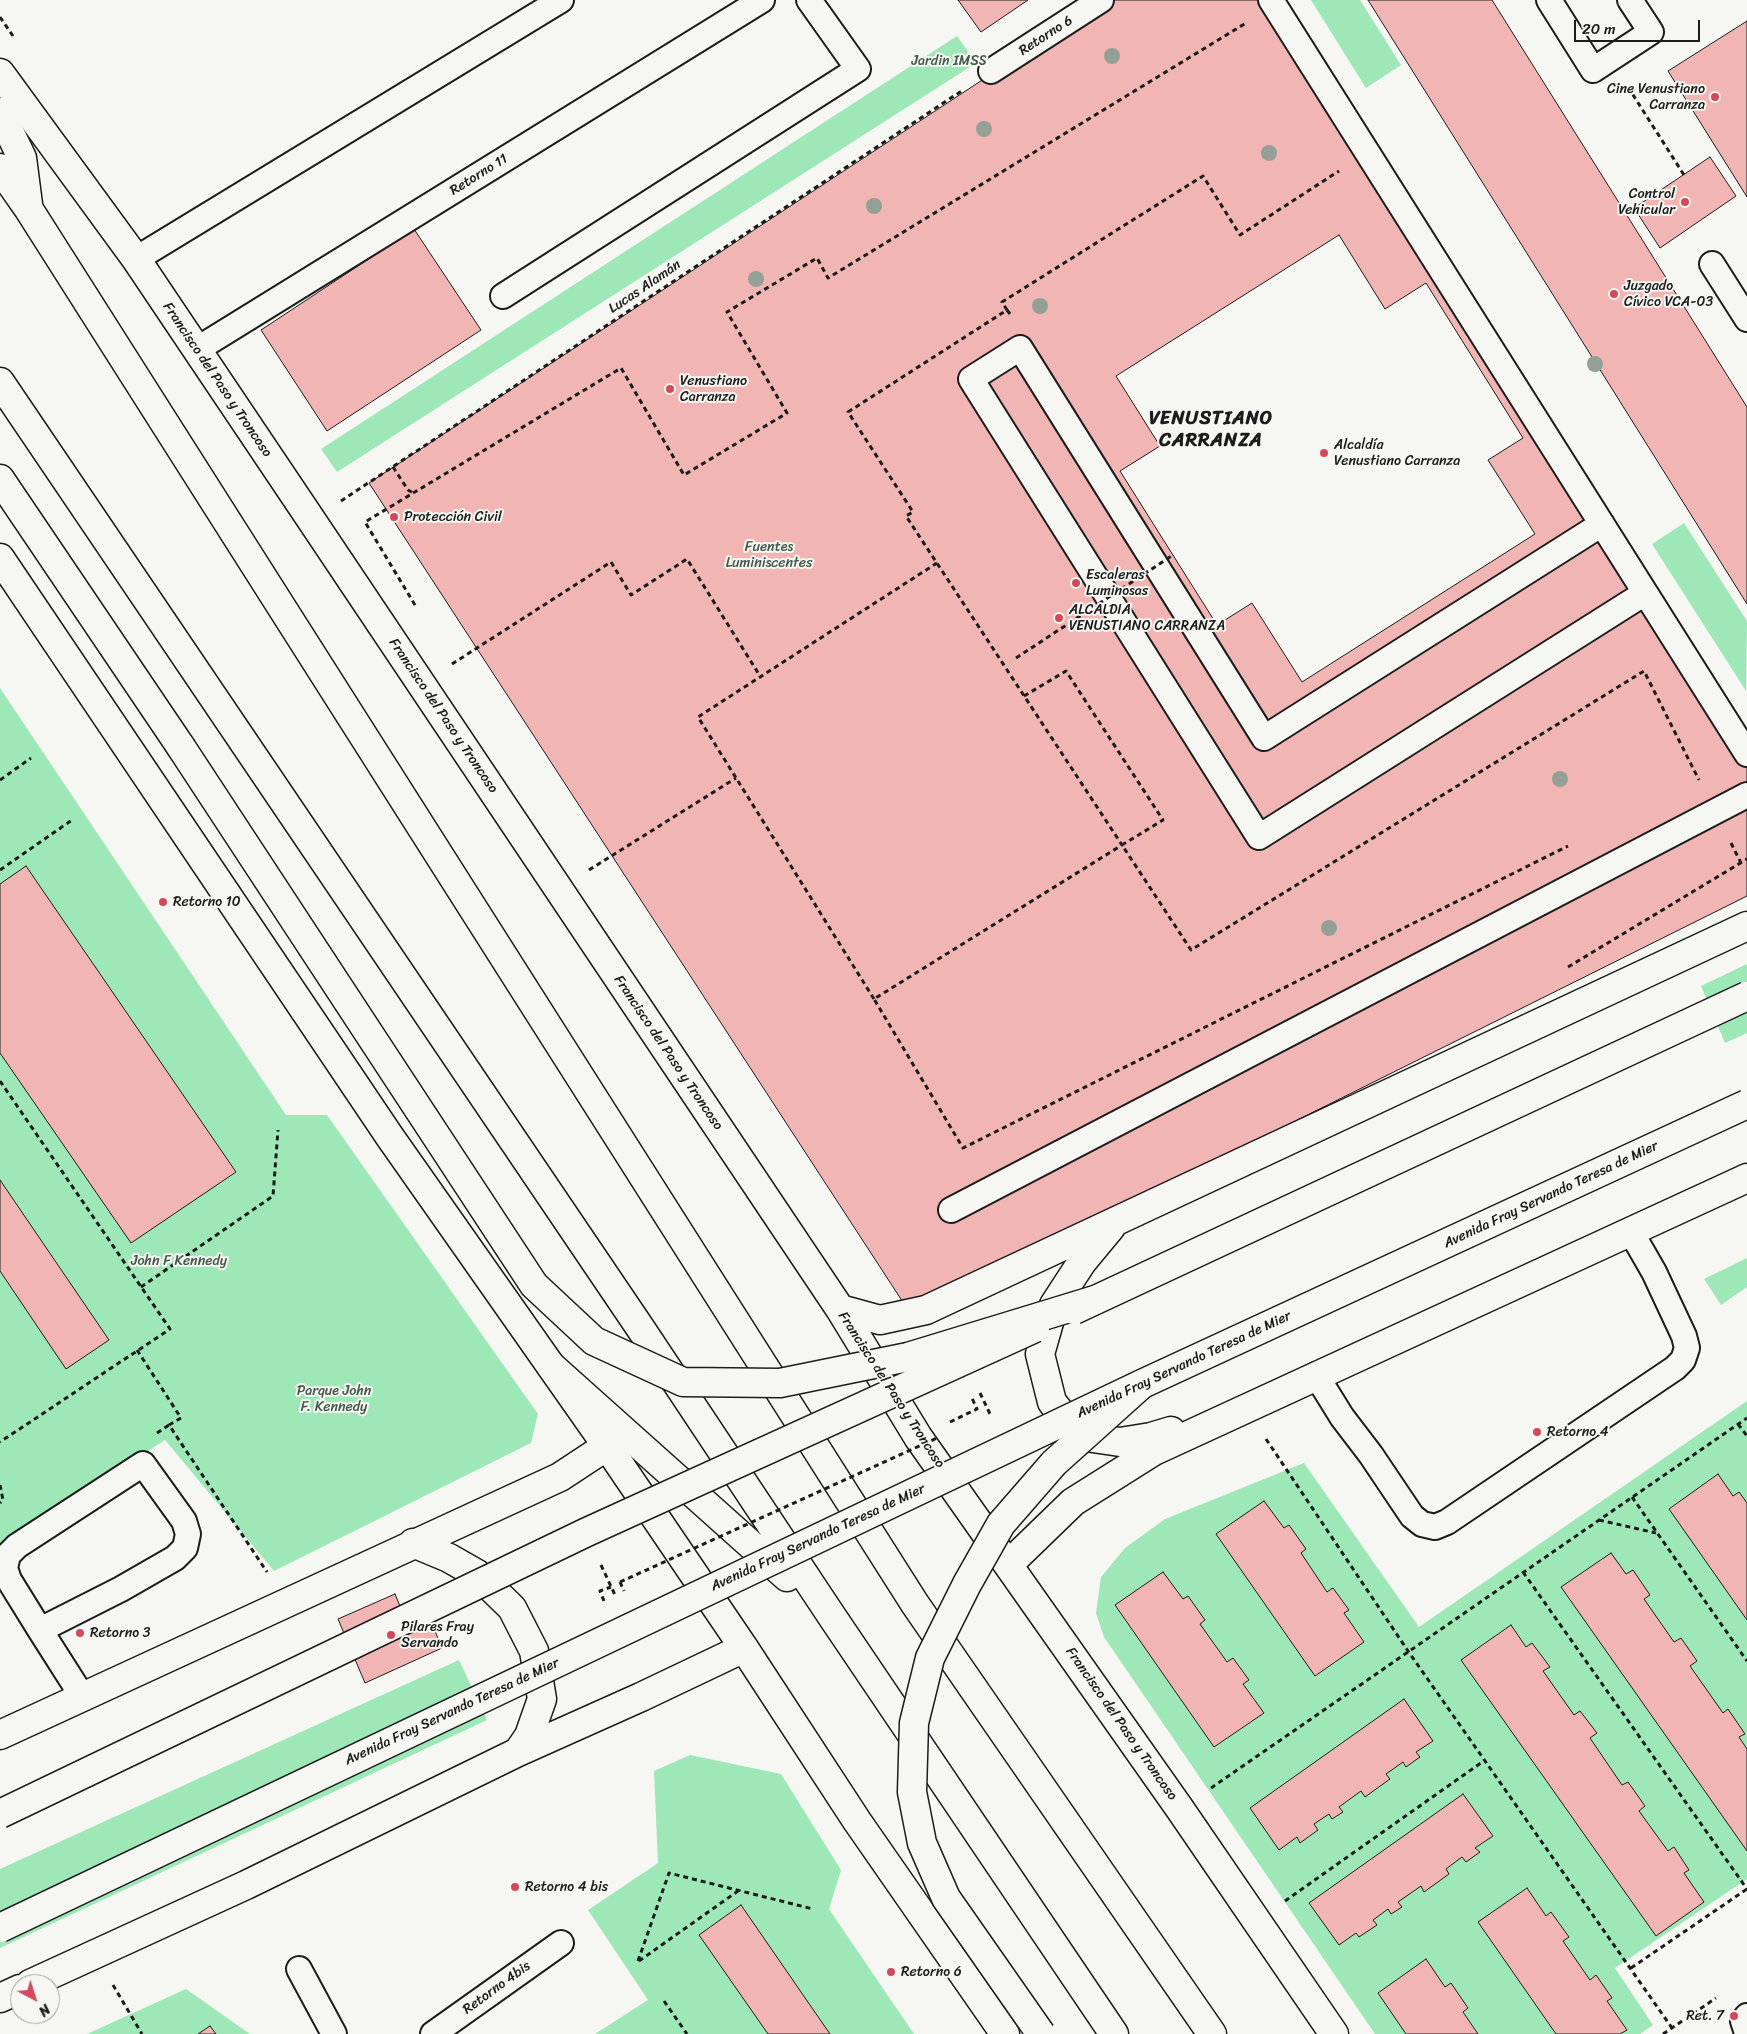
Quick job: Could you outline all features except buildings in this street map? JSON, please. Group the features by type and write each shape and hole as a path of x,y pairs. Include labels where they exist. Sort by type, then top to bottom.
{"main road":[{"name":"Francisco del Paso y Troncoso","path":"0,73 136,259 840,1309 918,1437 1180,1809 1334,2034"},
{"path":"0,112 22,158 28,208"},
{"path":"0,168 28,208 910,1596 1212,2034"},
{"path":"0,382 642,1329 833,1618 1114,2034"},
{"path":"0,479 181,747 534,1285 594,1341 682,1382 780,1383 908,1357 1095,1300"},
{"path":"0,558 379,1120 607,1446 744,1648 857,1821 1005,2034"},
{"path":"840,1309 880,1320 926,1310 1747,926"},
{"path":"0,1814 587,1532 1095,1300 1747,996"},
{"name":"Avenida Fray Servando Teresa de Mier","path":"0,1928 1142,1384 1747,1104"},
{"path":"1009,1564 1073,1502 1154,1450 1747,1178"},
{"path":"1115,1222 1082,1262 1054,1305 1040,1354 1052,1402 1079,1436 1120,1442 1152,1437 1246,1409"},
{"path":"551,1366 833,1618"},
{"path":"1042,2034 946,1898 922,1844 912,1792 914,1723 930,1658 967,1584 1001,1524 1054,1463 1142,1384"},
{"path":"0,1735 413,1543 560,1477 607,1446"},
{"path":"413,1543 449,1558 477,1574 512,1608 534,1651 542,1698 530,1736 518,1752"},
{"path":"51,1974 246,1885 518,1752 663,1687 744,1648"}],"lane":[{"path":"136,259 561,0"},
{"name":"Retorno 11","path":"196,350 762,0"},
{"path":"503,296 858,69 809,0"},
{"name":"Retorno 6","path":"991,71 1101,0"},
{"path":"1549,0 1593,70 1651,32 1630,0"},
{"path":"1272,2 1747,754"},
{"path":"1712,264 1747,319"},
{"path":"1602,524 1264,738 1165,560 1020,348 972,379 1259,837 1646,593"},
{"path":"951,1210 1747,795"},
{"path":"1316,1375 1342,1417 1371,1455 1412,1516 1422,1524 1435,1527 1447,1522 1675,1368 1683,1360 1686,1348 1684,1336 1654,1272 1631,1232"},
{"path":"40,1630 128,1585 175,1558 185,1548 188,1534 184,1521 143,1464 17,1546 8,1556 5,1568 9,1580 40,1630 82,1696"},
{"name":"Retorno 4bis","path":"433,2034 561,1942"},
{"path":"299,1969 334,2034"}],"path":[{"path":"416,606 365,522 621,368 684,475 787,413 727,312 817,258 828,278 1272,2"},
{"name":"Lucas Alamán","path":"312,521 991,71"},
{"path":"1013,318 1002,302 1203,176 1240,235 1368,153"},
{"path":"874,999 1122,845 906,516 913,512 848,412 1008,310"},
{"path":"941,352 947,360"},
{"path":"393,468 408,490 413,493"},
{"path":"446,656 451,665 611,562 631,595 686,559 760,676"},
{"path":"1016,658 1165,560"},
{"path":"937,563 760,676 698,718 874,999 963,1148 1575,843"},
{"path":"0,780 31,758"},
{"path":"586,872 736,778"},
{"path":"1691,785 1700,781 1741,863"},
{"path":"0,870 72,820"},
{"path":"0,1081 170,1329 0,1442"},
{"path":"141,1287 273,1196 278,1130"},
{"path":"136,1350 180,1418 169,1425 286,1602"},
{"path":"1246,1409 1408,1651 1672,2028"},
{"path":"981,1418 990,1414"},
{"path":"1180,1809 1747,1418"},
{"path":"1738,1424 1747,1436"},
{"path":"620,1582 945,1435"},
{"path":"0,1485 3,1500 0,1503"},
{"path":"1632,1497 1747,1661"},
{"path":"1599,1520 1657,1533"},
{"path":"1523,1572 1747,1889 1631,1968"},
{"path":"1256,1921 1485,1760"},
{"path":"739,1891 638,1962 669,1873 813,1909"},
{"path":"95,1953 129,2015 142,2034"},
{"path":"1663,2034 1717,1997"},
{"path":"664,2001 687,2034"}],"green space":[{"path":"1311,0 1360,0 1401,65 1366,88"},
{"name":"Jardin IMSS","path":"957,36 976,63 337,472 321,449"},
{"path":"1684,523 1747,621 1746,691 1652,544"},
{"name":"John F Kennedy","path":"0,688 286,1115 327,1115 538,1414 531,1443 274,1571 165,1440 0,1547"},
{"path":"1747,964 1747,1033 1725,1043 1701,986"},
{"path":"1747,1258 1747,1287 1721,1305 1704,1279"},
{"path":"1747,1401 1747,1879 1615,1968 1653,2025 1640,2034 1375,2034 1104,1637 1096,1613 1101,1577 1125,1548 1165,1519 1304,1463 1419,1627"},
{"path":"459,1660 487,1720 0,1948 0,1869"},
{"path":"690,1755 781,1774 841,1870 829,1909 914,2034 595,2034 648,2000 588,1910 658,1863 654,1771"},
{"path":"186,1989 250,2034 87,2034"}],"place":[{"name":"Cine Venustiano Carranza","path":"1715,97"},
{"name":"Control Vehicular","path":"1685,202"},
{"name":"Juzgado Cívico VCA-03","path":"1614,294"},
{"name":"Venustiano Carranza","path":"670,389"},
{"name":"Alcaldía Venustiano Carranza","path":"1324,453"},
{"name":"Protección Civil","path":"394,517"},
{"name":"Escaleras Luminosas","path":"1076,583"},
{"name":"ALCALDIA VENUSTIANO CARRANZA","path":"1059,618"},
{"name":"Retorno 10","path":"163,902"},
{"name":"Retorno 4","path":"1537,1432"},
{"name":"Retorno 3","path":"80,1633"},
{"name":"Pilares Fray Servando","path":"391,1635"},
{"name":"Retorno 4 bis","path":"515,1887"},
{"name":"Retorno 6","path":"891,1972"},
{"name":"Ret. 7","path":"1734,2016"}],"district":[{"name":"VENUSTIANO CARRANZA","path":"1211,430"}],"park label":[{"name":"Fuentes Luminiscentes","path":"769,556"},
{"name":"Parque John F. Kennedy","path":"334,1399"}]}
